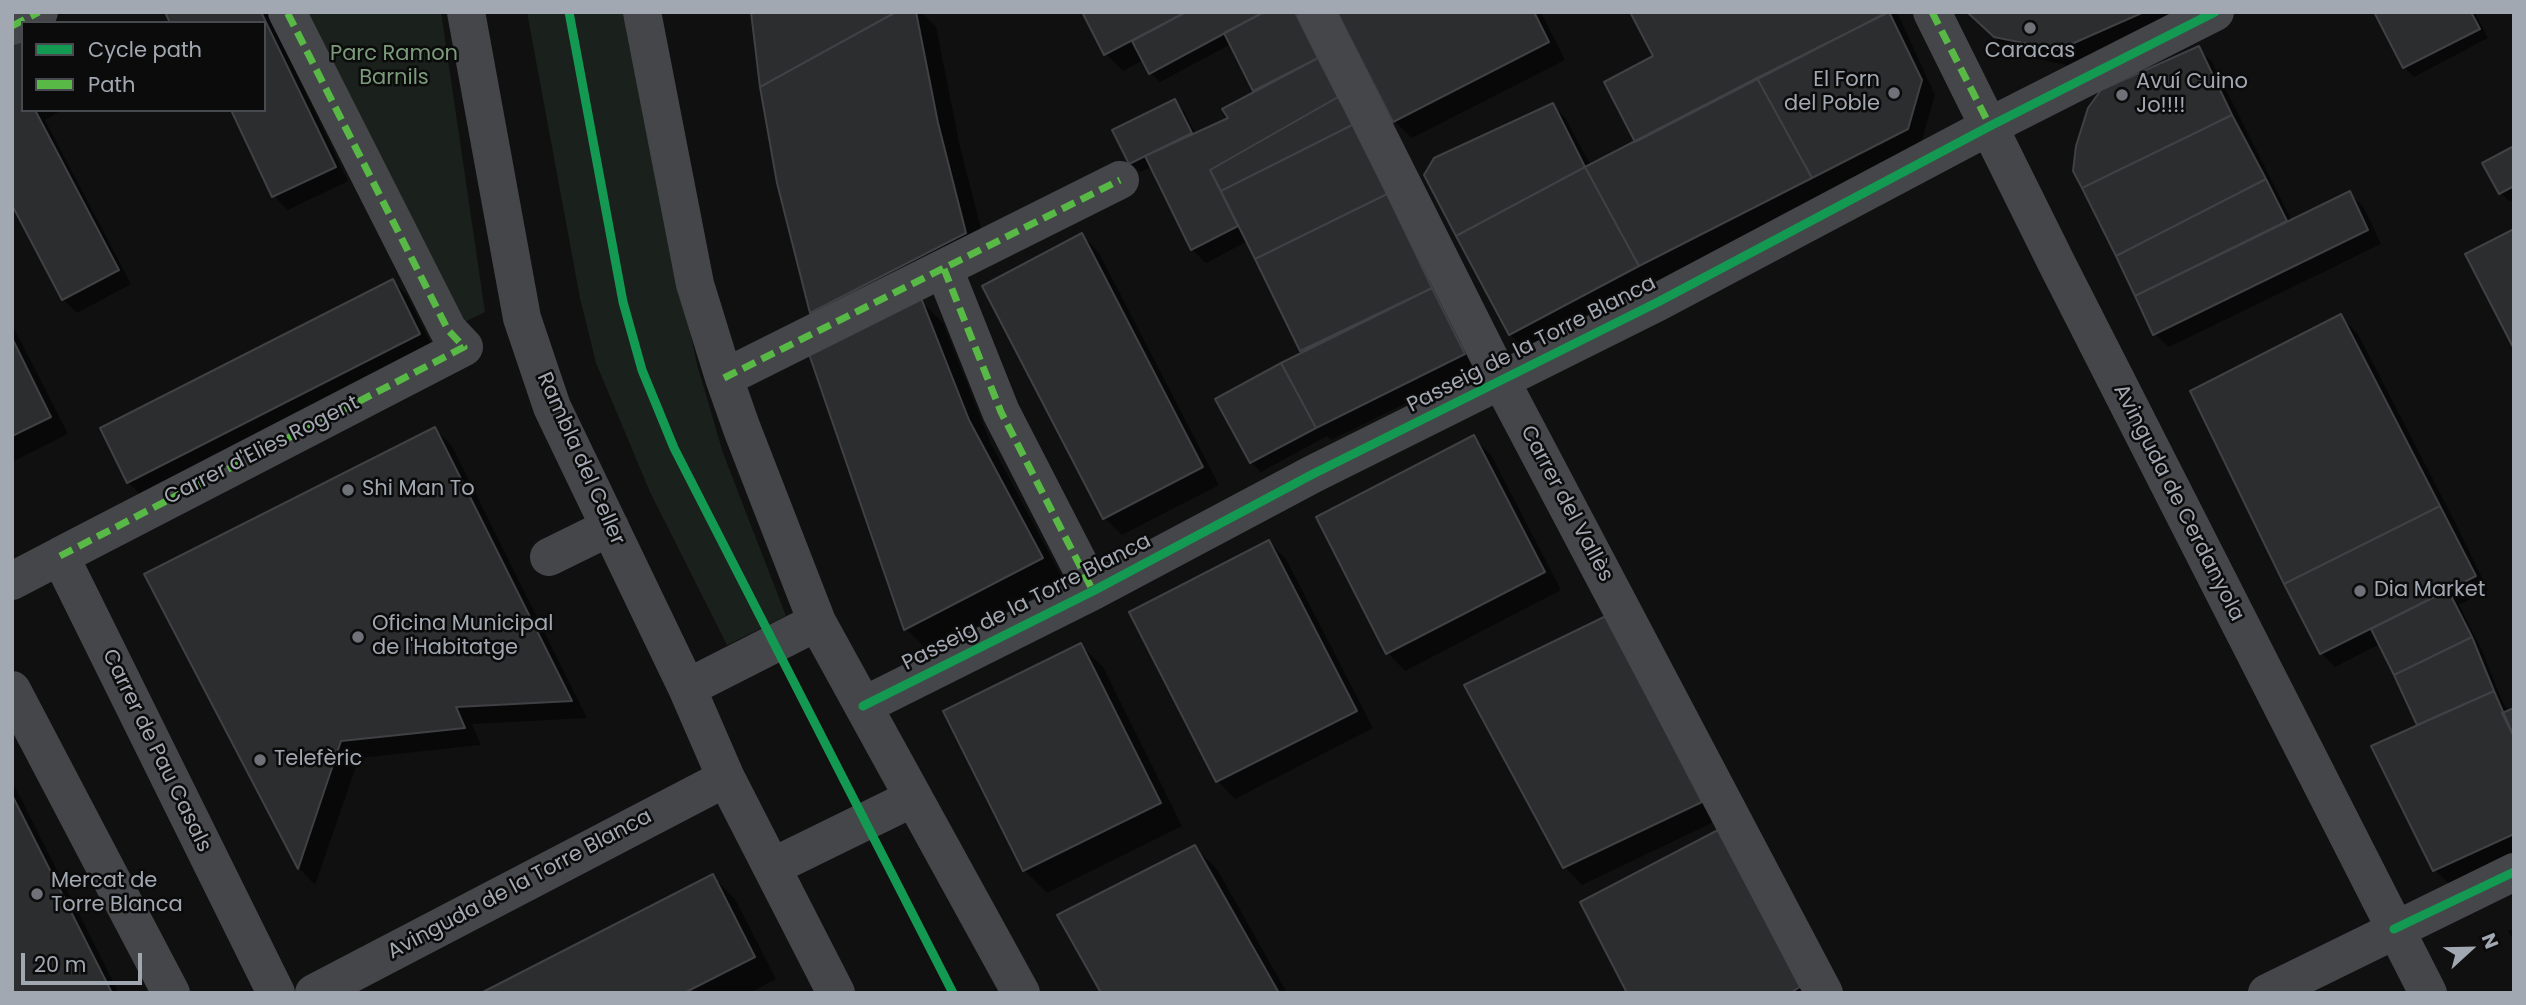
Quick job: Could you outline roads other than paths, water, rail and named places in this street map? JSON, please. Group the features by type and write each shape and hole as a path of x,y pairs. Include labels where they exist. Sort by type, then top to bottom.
{"street":[{"path":"22,21 39,12"},
{"name":"Carrer d'Elies Rogent","path":"60,556 464,347 448,330 287,12"},
{"name":"Rambla del Celler","path":"466,12 522,317 552,407 687,688 726,778 836,993"},
{"path":"642,12 695,284 724,378 817,622 1021,993"},
{"name":"Carrer del Vallès","path":"1316,12 1501,381 1824,993"},
{"name":"Avinguda de Cerdanyola","path":"1932,12 2393,929 2428,993"},
{"name":"Passeig de la Torre Blanca","path":"863,706 1093,591 1313,474 1658,302 1990,126 2214,12"},
{"path":"724,378 1120,180"},
{"path":"944,269 1001,412 1093,591"},
{"path":"549,557 610,527"},
{"path":"12,581 60,556"},
{"name":"Carrer de Pau Casals","path":"60,556 276,993"},
{"path":"687,688 817,622"},
{"path":"12,690 171,993"},
{"name":"Avinguda de la Torre Blanca","path":"314,993 726,778"},
{"path":"772,867 914,798"},
{"path":"2267,993 2514,872"}],"place":[{"name":"Caracas","path":"2030,28"},
{"name":"El Forn del Poble","path":"1894,93"},
{"name":"Avuí Cuino Jo!!!!","path":"2122,95"},
{"name":"Shi Man To","path":"348,490"},
{"name":"Dia Market","path":"2360,591"},
{"name":"Oficina Municipal de l'Habitatge","path":"358,637"},
{"name":"Telefèric","path":"260,760"},
{"name":"Mercat de Torre Blanca","path":"37,894"}],"park label":[{"name":"Parc Ramon Barnils","path":"394,67"}]}
